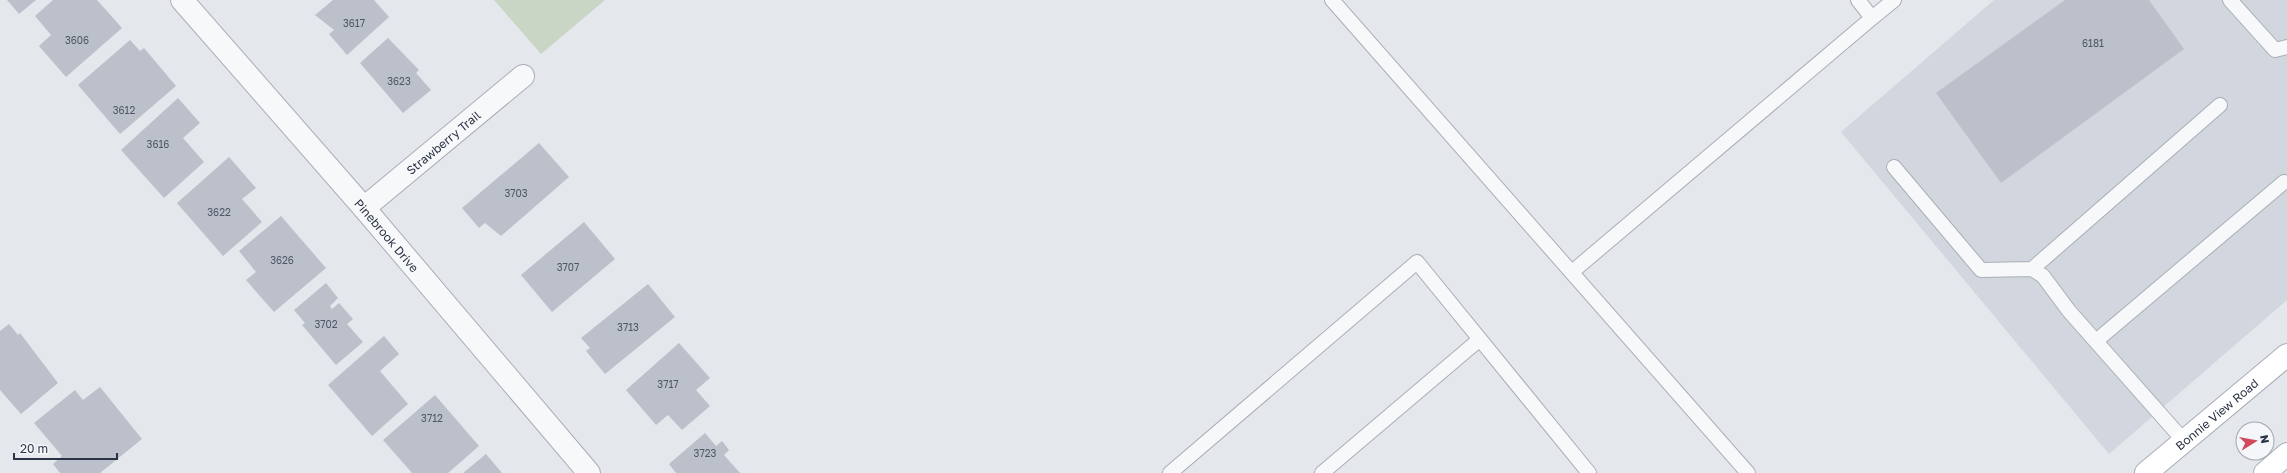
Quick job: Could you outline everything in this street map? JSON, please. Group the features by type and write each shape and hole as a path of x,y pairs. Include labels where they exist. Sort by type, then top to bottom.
{"main road":[{"name":"Bonnie View Road","path":"2146,473 2287,355"},
{"path":"2265,473 2287,454"}],"street":[{"name":"Pinebrook Drive","path":"182,0 364,208 589,473"},
{"name":"Strawberry Trail","path":"364,208 523,76"}],"lane":[{"path":"1332,0 1748,473"},
{"path":"1858,0 1872,18"},
{"path":"1572,272 1894,0"},
{"path":"2230,0 2275,50 2287,47"},
{"path":"2032,269 2220,105"},
{"path":"1894,167 1981,270 2032,269 2043,276 2069,311 2184,441"},
{"path":"2096,341 2284,182"},
{"path":"1170,473 1417,262 1589,473"},
{"path":"1322,473 1480,339"}],"shaded area":[{"path":"1994,0 2287,0 2287,300 2109,454 1841,132"}],"green space":[{"path":"494,0 605,0 541,54"}],"building":[{"path":"7,0 36,0 19,14"},
{"path":"53,0 97,0 122,28 66,77 39,46 51,35 35,16"},
{"path":"333,0 374,0 389,17 347,55 329,34 334,30 315,15"},
{"path":"2065,0 2149,0 2184,49 2001,183 1936,93"},
{"path":"388,38 419,70 416,73 431,90 403,113 360,63"},
{"path":"130,40 140,51 144,48 176,86 120,134 78,85"},
{"path":"178,98 200,123 183,138 204,162 164,198 121,150"},
{"path":"539,143 569,177 501,236 485,223 479,228 462,208"},
{"path":"229,157 256,188 242,199 262,222 223,256 177,203"},
{"path":"281,216 326,268 274,312 246,280 256,272 239,251"},
{"path":"584,222 615,259 552,312 521,275"},
{"path":"326,283 338,298 330,306 332,309 339,303 353,319 347,324 363,342 336,365 302,325 305,323 294,310"},
{"path":"648,284 675,317 605,374 586,351 590,348 581,338"},
{"path":"9,324 18,335 20,333 58,383 21,414 0,390 0,331"},
{"path":"384,336 399,354 380,371 408,404 372,436 328,385"},
{"path":"679,343 710,378 696,390 710,406 682,430 668,415 656,425 626,390"},
{"path":"100,387 142,439 100,473 60,473 53,464 62,456 34,423 75,390 83,400"},
{"path":"435,395 479,446 448,473 412,473 383,440"},
{"path":"705,433 716,446 722,441 729,450 724,455 740,473 676,473 669,464"},
{"path":"486,454 502,473 463,473"}]}
